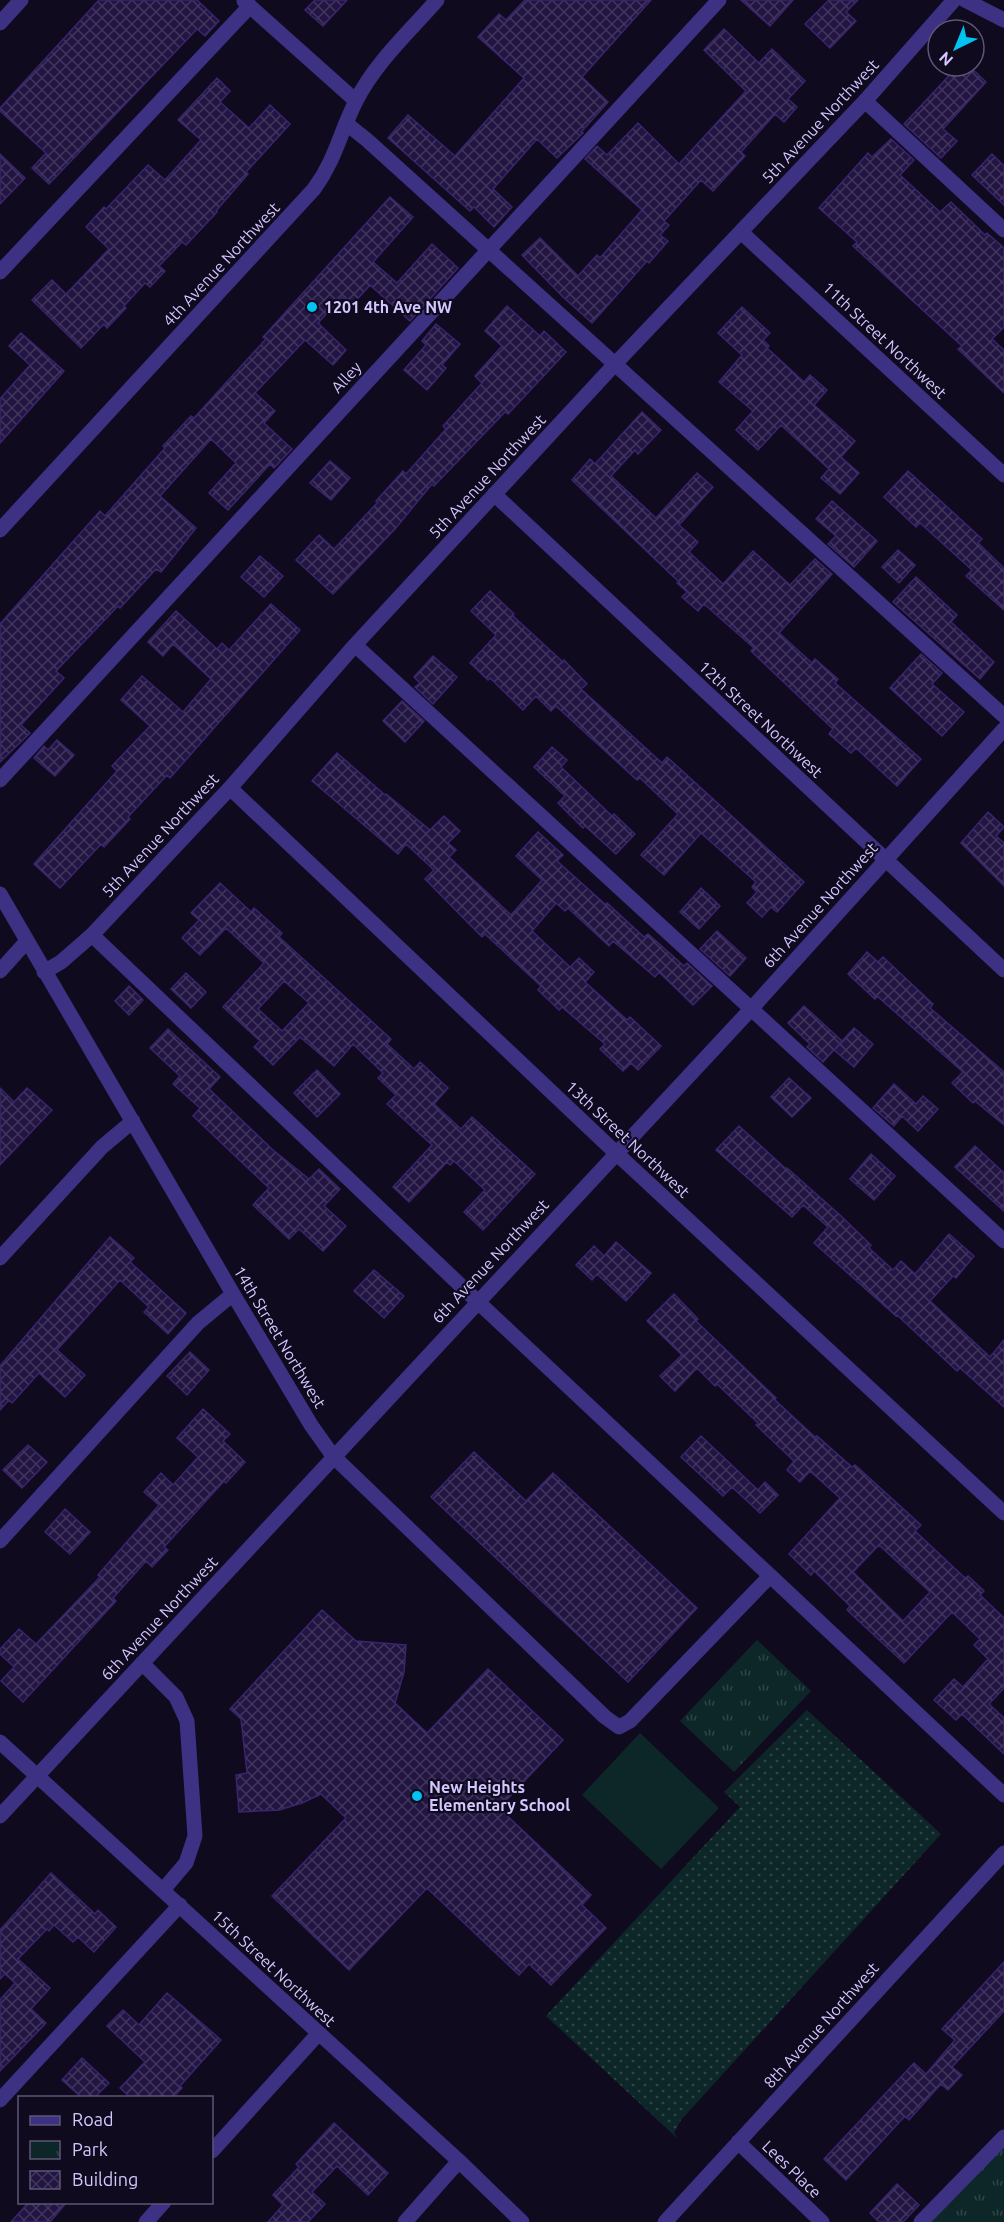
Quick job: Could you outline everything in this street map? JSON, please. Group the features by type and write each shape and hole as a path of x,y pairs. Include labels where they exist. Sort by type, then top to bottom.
{"street":[{"path":"0,23 21,0"},
{"name":"4th Avenue Northwest","path":"0,530 304,201 331,164 356,101 382,63 437,0"},
{"name":"Alley","path":"0,780 720,0"},
{"name":"5th Avenue Northwest","path":"44,972 61,962 92,935 230,788 355,645 615,364 865,101 954,0"},
{"path":"965,0 1004,20"},
{"path":"0,272 247,3 356,101"},
{"path":"865,101 1004,230"},
{"path":"347,124 1004,716"},
{"name":"11th Street Northwest","path":"741,232 1004,475"},
{"name":"12th Street Northwest","path":"494,494 1004,970"},
{"path":"355,645 1004,1241"},
{"name":"6th Avenue Northwest","path":"0,1816 752,1008 1004,729"},
{"name":"13th Street Northwest","path":"230,788 616,1153 1004,1513"},
{"name":"14th Street Northwest","path":"0,894 233,1294 311,1425 333,1456 605,1717 620,1727 630,1720 770,1576"},
{"path":"92,935 477,1301 1004,1795"},
{"path":"0,971 27,941"},
{"path":"0,1258 102,1147 133,1121"},
{"path":"0,1541 198,1323 233,1294"},
{"path":"142,1663 176,1696 187,1720 195,1836 186,1863 163,1890"},
{"name":"15th Street Northwest","path":"0,1742 180,1905 522,2222"},
{"name":"8th Avenue Northwest","path":"665,2222 1004,1854"},
{"path":"0,2100 180,1905"},
{"path":"213,2150 319,2033"},
{"path":"921,2222 1004,2137"},
{"name":"Lees Place","path":"738,2142 822,2222"},
{"path":"405,2222 459,2162"},
{"path":"146,2222 162,2204"}],"green space":[{"path":"757,1640 811,1691 734,1772 680,1721"},
{"path":"807,1710 941,1834 681,2120 674,2133 678,2139 546,2016 740,1807 724,1792"},
{"path":"640,1733 719,1808 661,1869 582,1795"},
{"path":"1004,2145 1004,2222 927,2222"}],"building":[{"path":"99,0 197,0 219,21 205,36 197,29 49,184 32,168 46,153 0,111 0,108"},
{"path":"315,0 347,0 323,26 305,10"},
{"path":"525,0 651,0 582,77 608,102 581,132 583,133 557,158 537,139 493,189 512,207 494,227 474,207 470,211 388,138 408,115 455,156 524,78 478,37 499,14 506,20"},
{"path":"741,0 793,0 770,26"},
{"path":"829,0 858,0 846,12 856,21 830,48 805,24"},
{"path":"724,29 759,63 772,49 805,81 788,99 797,107 784,122 775,114 741,152 745,156 713,191 701,180 664,221 669,225 660,235 668,241 649,263 647,261 592,323 522,255 540,238 578,276 597,255 600,258 642,210 585,159 597,146 607,155 638,123 679,164 746,91 704,50"},
{"path":"217,78 230,91 220,102 249,128 270,105 290,124 246,172 248,174 217,212 186,245 182,242 159,266 165,271 150,287 145,283 107,328 104,324 81,348 32,300 52,280 66,294 109,249 86,227 148,165 165,180 201,140 178,120"},
{"path":"947,78 982,78 986,82 943,129 957,141 941,158 904,124"},
{"path":"891,139 914,160 900,175 940,212 951,202 985,235 987,233 1004,248 1004,327 992,339 1004,350 1004,393 958,349 962,346 853,246 857,242 819,208 868,153 872,157"},
{"path":"0,154 25,178 0,204"},
{"path":"992,154 1004,166 1004,205 972,175"},
{"path":"390,197 413,217 373,262 397,283 432,244 458,268 410,321 370,285 352,305 342,297 318,323 346,350 333,365 305,340 255,393 275,411 264,423 292,449 274,468 270,464 228,510 209,493 236,463 211,439 160,496 196,528 161,572 156,569 56,671 64,678 21,725 30,733 0,762 0,624 100,511 105,516 165,448 163,446 191,416 194,418 266,339 263,337"},
{"path":"507,306 540,336 544,331 566,352 508,414 505,412 434,486 432,484 395,529 333,594 296,560 319,535 334,549 378,502 376,501 403,471 406,474 446,429 443,426 482,383 475,376 502,346 485,331"},
{"path":"742,307 770,333 763,340 769,346 767,348 804,382 810,375 827,390 814,405 855,441 841,457 859,473 840,494 821,478 829,469 781,425 758,450 736,430 753,411 719,382 742,355 718,333"},
{"path":"436,324 460,344 442,365 446,368 427,390 404,370 426,345 422,341"},
{"path":"21,333 64,371 0,443 0,399 30,365 9,346"},
{"path":"642,412 661,430 638,454 635,450 611,476 656,518 697,473 713,487 679,525 698,542 689,552 723,584 753,551 790,585 815,559 832,574 779,633 812,663 815,659 838,679 835,683 921,759 897,786 856,748 851,753 829,734 833,729 751,651 754,648 704,604 698,611 682,597 687,592 677,583 679,582 572,480 590,459 595,464"},
{"path":"330,461 350,478 331,500 310,483"},
{"path":"908,471 982,539 978,543 1004,568 1004,610 966,576 972,570 920,523 916,527 884,497"},
{"path":"832,501 877,541 854,567 828,544 836,536 816,519"},
{"path":"898,550 915,565 899,583 882,567"},
{"path":"260,556 283,576 264,597 241,577"},
{"path":"916,577 957,615 951,622 994,662 980,679 893,602"},
{"path":"490,591 514,614 513,616 563,662 564,660 587,684 581,689 662,763 667,757 804,882 777,912 771,907 762,917 747,903 757,892 752,887 756,882 701,833 664,875 641,855 678,814 556,706 551,711 536,696 523,710 490,678 488,680 470,663 496,635 471,611"},
{"path":"271,604 300,630 170,778 167,775 104,847 101,844 60,888 34,864 117,771 112,766 150,726 121,700 142,676 183,712 211,679 173,644 163,656 148,642 176,611 217,649 222,643 229,650"},
{"path":"921,654 942,673 932,684 964,712 942,736 890,688"},
{"path":"433,656 457,677 433,704 415,687 420,683 414,677"},
{"path":"402,701 424,721 405,742 383,721"},
{"path":"57,740 74,755 55,776 34,758 44,746 48,750"},
{"path":"552,747 567,760 561,767 612,816 614,814 635,834 616,854 585,826 583,828 558,803 565,796 534,767"},
{"path":"337,753 430,830 444,816 460,831 448,843 456,850 449,857 511,915 542,880 516,856 538,832 563,855 557,861 606,905 607,903 644,937 648,934 684,966 687,963 712,986 693,1005 659,972 655,977 613,941 609,946 568,908 565,911 556,903 532,931 570,967 579,958 594,972 585,982 627,1020 630,1017 661,1046 638,1070 631,1063 623,1071 600,1049 605,1044 562,1007 559,1010 538,990 541,986 485,934 482,937 425,879 434,870 406,844 398,854 312,781"},
{"path":"988,812 1004,827 996,836 1004,843 1004,886 961,843"},
{"path":"220,883 251,912 254,908 282,933 279,937 391,1039 387,1044 414,1069 420,1062 448,1088 434,1104 461,1129 472,1117 535,1174 483,1230 464,1212 485,1190 454,1161 450,1165 447,1162 409,1202 393,1187 432,1145 387,1104 396,1095 378,1078 383,1073 353,1044 334,1066 300,1037 273,1065 254,1047 260,1041 223,1007 264,963 226,928 200,955 182,938 199,920 191,913","holes":["284,981 309,1003 282,1031 258,1009"]},
{"path":"701,888 720,906 699,929 680,912"},
{"path":"717,931 746,958 730,976 700,949"},
{"path":"867,952 878,962 883,957 933,1004 930,1008 1004,1072 1004,1125 975,1101 973,1103 952,1083 963,1072 877,996 875,999 848,974"},
{"path":"186,973 206,992 191,1008 171,989"},
{"path":"129,986 143,1000 129,1015 115,1001"},
{"path":"804,1006 842,1041 823,1062 807,1047 810,1044 788,1023"},
{"path":"854,1028 873,1044 854,1067 834,1050"},
{"path":"168,1029 220,1077 209,1089 273,1150 309,1179 319,1169 340,1189 324,1206 346,1226 323,1251 299,1229 289,1239 253,1205 269,1188 193,1116 200,1108 173,1084 180,1076 150,1048"},
{"path":"317,1070 340,1094 317,1117 294,1093"},
{"path":"789,1078 811,1098 792,1117 771,1097"},
{"path":"894,1084 916,1104 923,1096 938,1109 918,1131 902,1116 894,1126 873,1108"},
{"path":"0,1088 14,1102 27,1088 52,1110 0,1165"},
{"path":"739,1126 841,1216 871,1245 869,1248 893,1270 901,1261 915,1274 949,1234 974,1256 956,1278 953,1276 930,1301 990,1357 1004,1340 1004,1407 960,1368 957,1371 814,1243 828,1227 803,1205 792,1217 716,1150"},
{"path":"975,1146 1004,1173 1004,1211 955,1167"},
{"path":"871,1154 895,1176 874,1200 850,1179"},
{"path":"110,1237 134,1258 130,1262 186,1313 168,1334 144,1312 149,1307 120,1280 57,1350 85,1375 65,1397 39,1373 12,1403 9,1400 0,1410 0,1366"},
{"path":"616,1242 651,1273 626,1301 597,1274 592,1280 576,1265 594,1246 604,1256"},
{"path":"374,1270 404,1296 384,1318 354,1291"},
{"path":"674,1294 698,1319 696,1321 776,1398 775,1400 815,1437 817,1436 852,1467 855,1465 921,1525 915,1531 965,1578 968,1576 984,1591 980,1595 1004,1618 1004,1688 989,1704 1004,1718 1004,1754 962,1714 956,1720 934,1700 954,1679 963,1687 988,1659 974,1645 980,1639 952,1612 904,1663 847,1610 850,1606 814,1571 811,1575 789,1554 840,1498 810,1471 800,1482 787,1470 794,1461 756,1425 758,1423 697,1368 675,1391 660,1376 682,1355 647,1321","holes":["879,1545 930,1592 903,1621 853,1572"]},
{"path":"190,1352 209,1370 187,1395 167,1376"},
{"path":"203,1409 230,1434 223,1441 245,1462 226,1483 224,1481 164,1547 168,1550 152,1567 146,1561 113,1598 116,1601 23,1702 1,1681 14,1667 0,1654 0,1649 19,1629 36,1644 100,1577 98,1575 159,1505 144,1492 161,1473 173,1485 198,1457 177,1438"},
{"path":"701,1436 758,1490 765,1482 778,1495 760,1513 732,1487 723,1496 681,1457"},
{"path":"28,1445 47,1462 22,1488 3,1470"},
{"path":"474,1452 526,1501 553,1473 697,1608 628,1682 431,1497"},
{"path":"65,1509 90,1532 70,1554 45,1532"},
{"name":"New Heights Elementary School","path":"322,1610 356,1641 406,1645 404,1672 395,1703 427,1733 488,1669 563,1740 499,1808 591,1895 582,1905 606,1928 551,1985 529,1964 519,1975 427,1888 349,1970 272,1896 346,1818 321,1794 279,1810 239,1812 236,1775 247,1773 241,1719 230,1709"},
{"path":"51,1873 95,1914 98,1910 116,1927 94,1952 78,1937 73,1942 54,1925 49,1931 47,1929 18,1959 50,1988 31,2009 46,2023 0,2071 0,2000 15,1983 5,1974 0,1979 0,1930"},
{"path":"1004,1962 1004,2011 952,2067 962,2075 948,2090 941,2084 909,2120 905,2116 846,2180 824,2159 914,2063 926,2074 955,2040 942,2029"},
{"path":"167,1993 221,2040 180,2086 182,2088 174,2096 129,2096 120,2088 145,2062 107,2026 123,2010 139,2025"},
{"path":"82,2058 109,2083 96,2096 80,2096 62,2080"},
{"path":"334,2123 388,2173 368,2195 337,2166 312,2192 325,2204 308,2222 268,2222 283,2205 273,2195 299,2167 296,2164"},
{"path":"897,2184 919,2205 903,2222 879,2222 870,2213"},
{"path":"27,2204 65,2204 50,2222 11,2222"}],"place":[{"name":"1201 4th Ave NW","path":"312,307"},
{"name":"New Heights Elementary School","path":"417,1796"}]}
